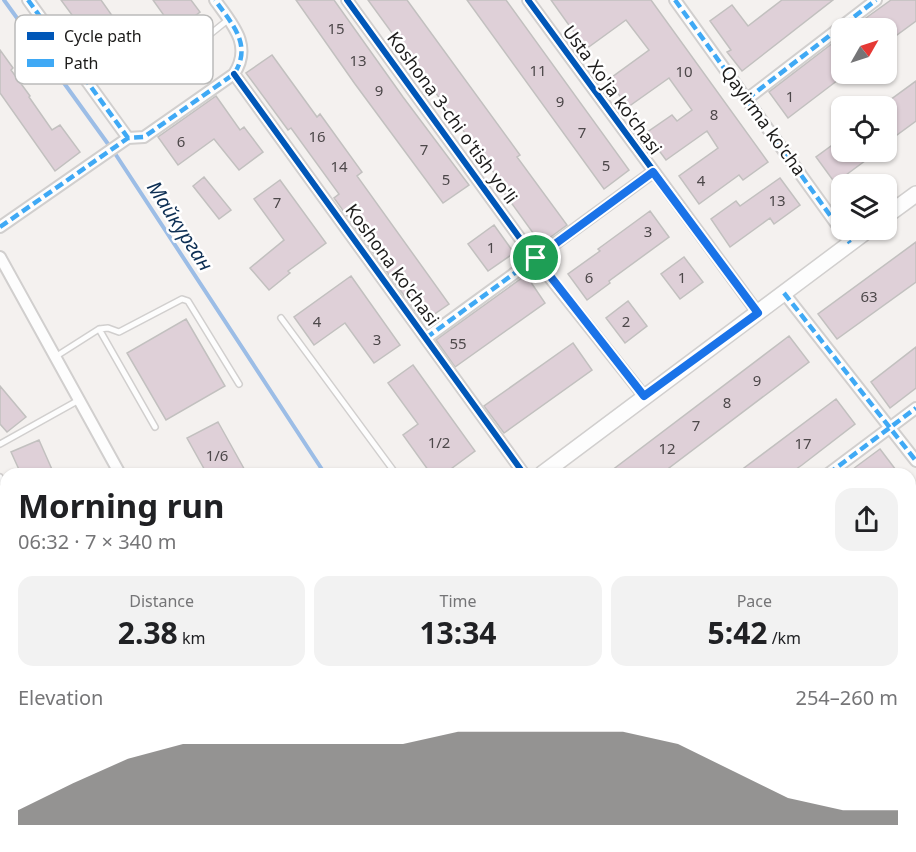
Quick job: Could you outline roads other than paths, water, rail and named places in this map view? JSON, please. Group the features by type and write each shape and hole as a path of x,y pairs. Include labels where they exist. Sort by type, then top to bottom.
{"street":[{"path":"28,0 39,15"},
{"path":"0,227 128,138 144,137 234,74 241,63 242,46 238,34 215,0"},
{"name":"Koshona 3-chi o'tish yo'li","path":"347,0 536,258 644,396"},
{"name":"Usta Xo'ja ko'chasi","path":"528,0 758,313"},
{"name":"Qayirma ko'cha","path":"675,0 850,243"},
{"path":"747,99 876,0"},
{"name":"Koshona ko'chasi","path":"234,74 520,468"},
{"path":"89,84 128,138"},
{"path":"426,338 653,172"},
{"path":"897,208 916,194"},
{"path":"550,468 854,240"},
{"path":"0,257 117,468"},
{"path":"784,293 916,461"},
{"path":"836,468 916,408"}],"lane":[{"path":"213,32 229,19"},
{"path":"55,357 99,329 108,328 119,332 182,299 188,301 239,384"},
{"path":"281,318 392,468"},
{"path":"99,329 155,427"},
{"path":"0,444 79,400"}],"waterway":[{"name":"Майкурган","path":"4,0 15,15"},
{"name":"Майкурган","path":"65,84 116,155 321,468"}]}
